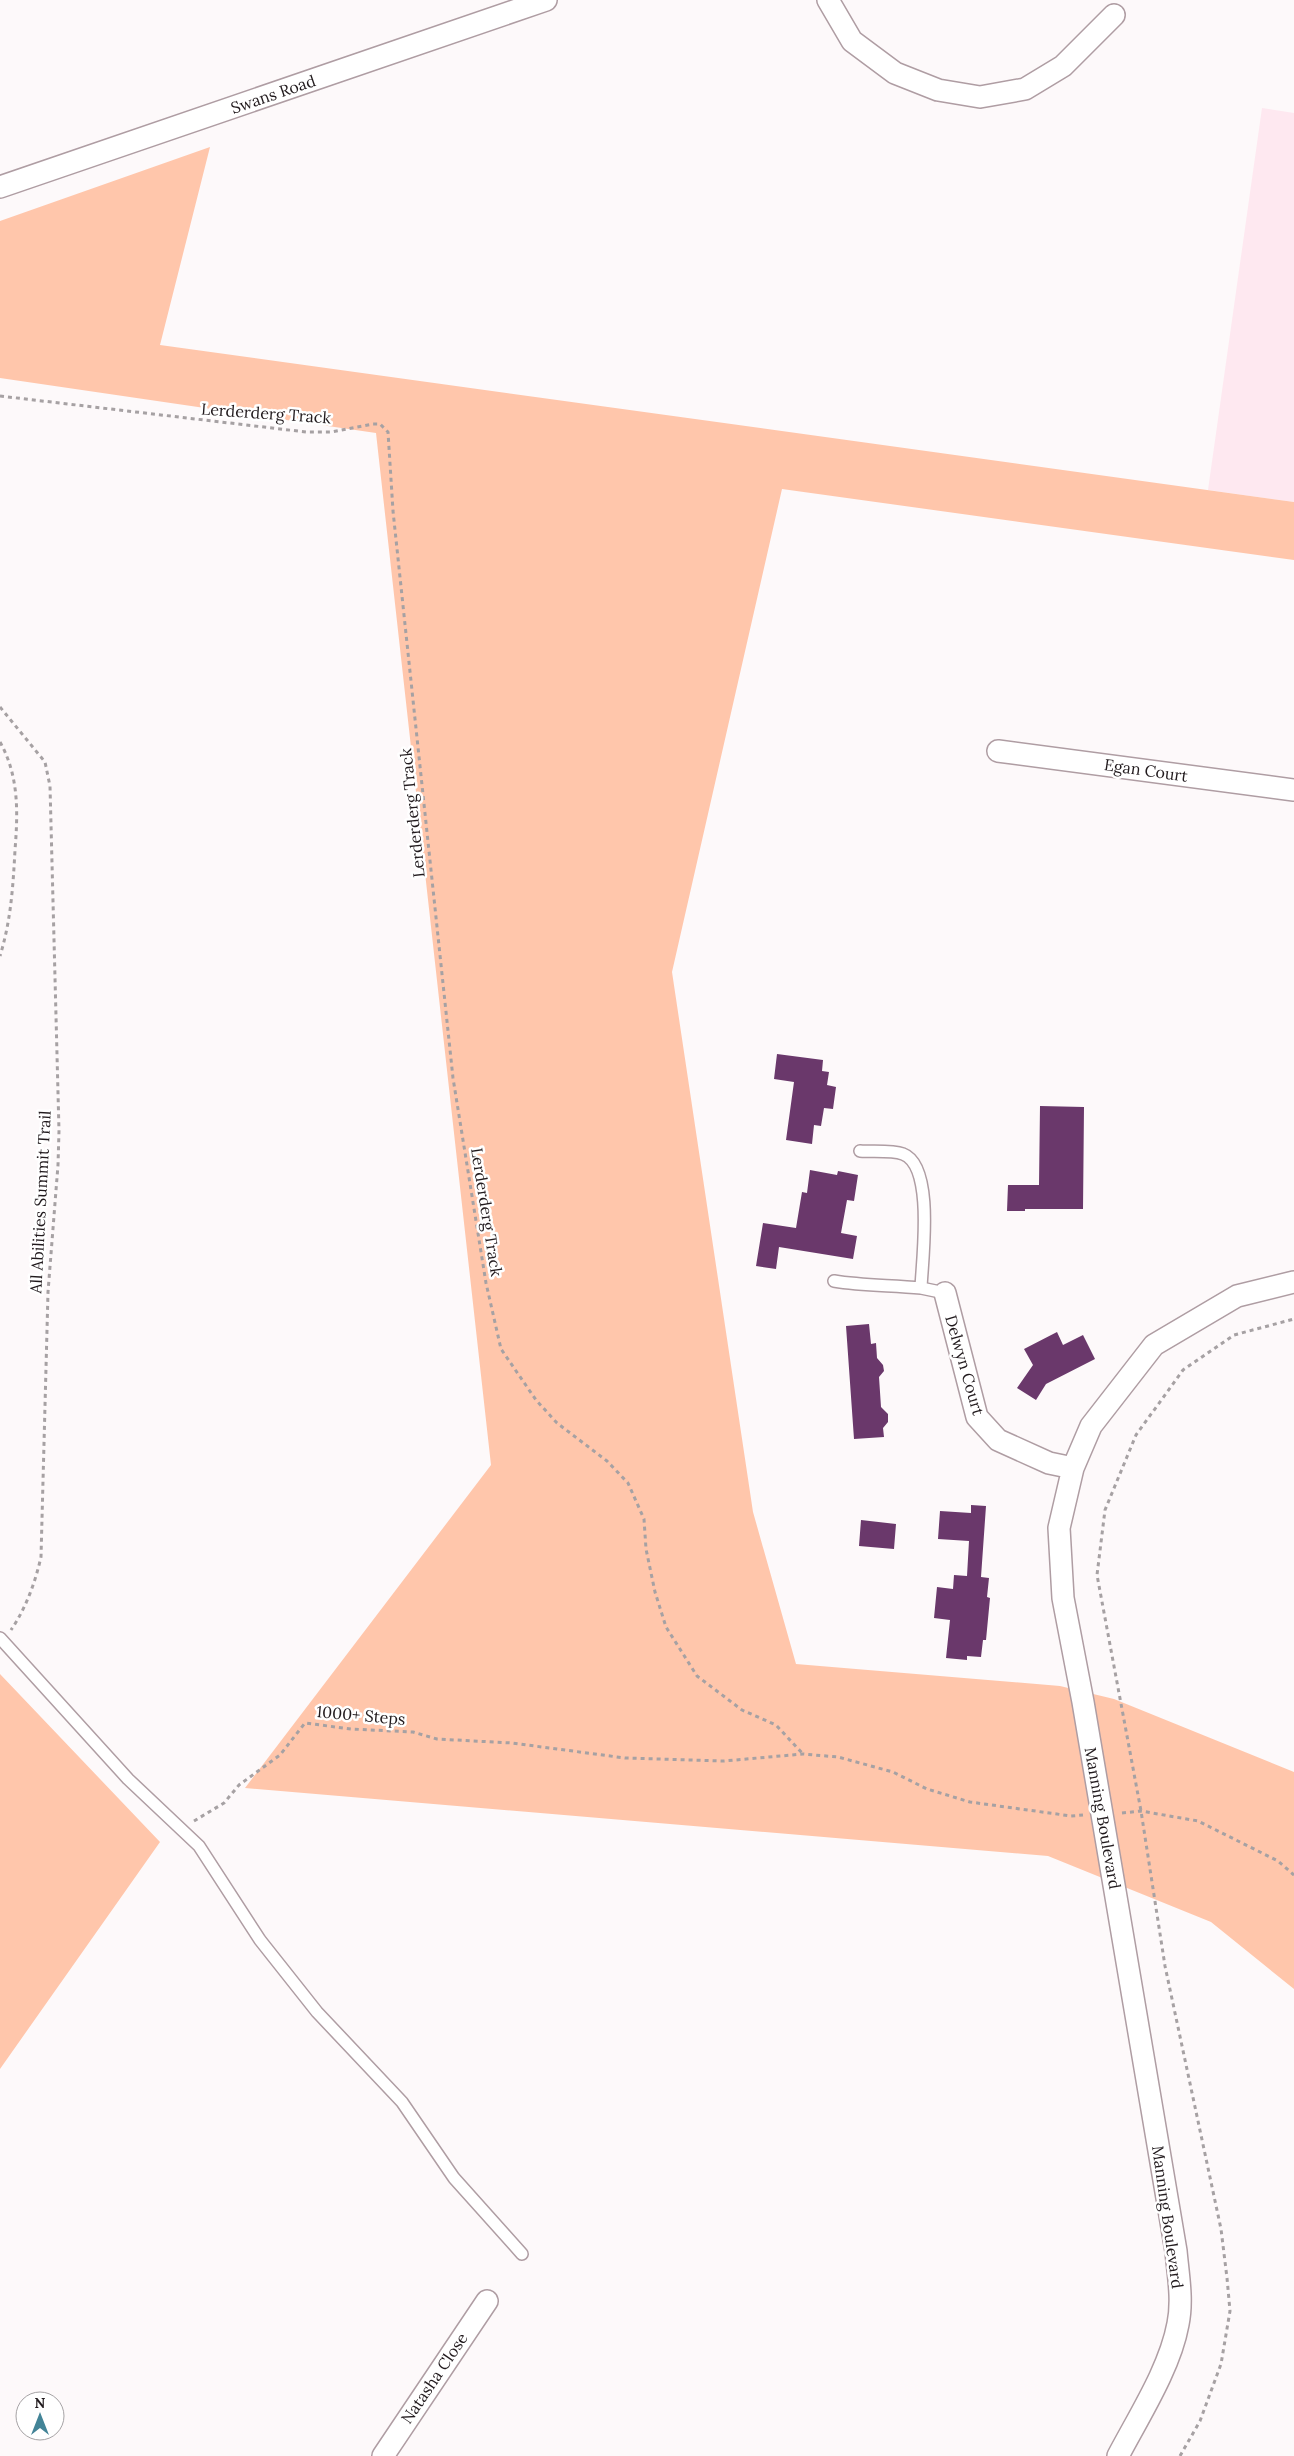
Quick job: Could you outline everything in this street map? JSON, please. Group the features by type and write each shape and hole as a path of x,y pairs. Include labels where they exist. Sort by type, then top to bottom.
{"street":[{"name":"Swans Road","path":"0,187 546,0"},
{"path":"828,0 852,41 895,73 938,90 980,96 1025,89 1063,66 1114,15"},
{"name":"Egan Court","path":"998,751 1294,790"},
{"name":"Manning Boulevard","path":"1118,2456 1169,2357 1179,2323 1179,2285 1176,2251 1102,1813 1063,1598 1059,1528 1073,1468 1091,1426 1154,1345 1237,1296 1294,1282"},
{"name":"Delwyn Court","path":"945,1292 977,1417 998,1440 1049,1463 1073,1468"},
{"name":"Natasha Close","path":"383,2456 487,2301"}],"lane":[{"path":"860,1151 903,1154 915,1164 921,1182 925,1213 921,1288"},
{"path":"834,1281 863,1286 885,1285 945,1292"},
{"path":"1,1640 128,1779 199,1846 260,1940 317,2012 402,2102 454,2178 522,2254"}],"path":[{"name":"Lerderderg Track","path":"0,396 246,426 331,432 380,424 388,432 393,511 453,1078 486,1283 501,1349 536,1400 557,1423 607,1461 628,1483 644,1519 646,1549 655,1592 666,1627 697,1676 742,1710 776,1725 803,1754"},
{"name":"All Abilities Summit Trail","path":"0,707 45,762 50,786 59,1122 58,1164 48,1292 41,1557 36,1578 21,1614 1,1640"},
{"path":"0,742 11,768 18,813 10,919 0,956"},
{"path":"1180,2456 1200,2421 1221,2364 1230,2312 1221,2229 1165,1966 1141,1811 1097,1575 1105,1510 1136,1435 1183,1370 1234,1335 1294,1319"},
{"name":"1000+ Steps","path":"188,1821 196,1821 224,1803 239,1785 280,1755 305,1723 351,1729 413,1732 437,1739 512,1743 625,1758 724,1761 803,1754"},
{"path":"803,1754 838,1757 869,1764 893,1772 927,1789 970,1802 1071,1816 1102,1813 1128,1814 1141,1811 1198,1821 1278,1861 1294,1875"}],"shaded area":[{"path":"1262,108 1294,113 1294,502 1208,490"},
{"path":"210,147 160,345 1294,502 1294,560 782,489 672,972 753,1512 796,1664 1060,1686 1114,1699 1294,1772 1294,1989 1211,1922 1048,1856 245,1788 491,1465 376,433 0,378 0,221"},
{"path":"0,1674 160,1842 0,2069"}],"building":[{"path":"777,1054 823,1060 822,1071 829,1072 827,1085 836,1087 833,1109 824,1108 821,1126 814,1125 812,1144 786,1140 794,1082 774,1079"},
{"path":"1040,1106 1084,1107 1083,1209 1025,1209 1025,1211 1007,1211 1008,1185 1039,1185"},
{"path":"810,1170 837,1175 838,1171 858,1175 854,1201 847,1200 841,1233 857,1236 853,1259 779,1247 776,1269 756,1266 763,1223 796,1228 802,1192 807,1193"},
{"path":"869,1324 871,1344 876,1343 877,1358 883,1365 884,1371 879,1377 881,1407 888,1414 888,1422 883,1428 884,1437 854,1439 846,1326"},
{"path":"1057,1332 1063,1345 1083,1335 1095,1359 1046,1384 1036,1400 1017,1388 1033,1365 1024,1349"},
{"path":"971,1505 986,1506 981,1577 989,1578 987,1597 990,1598 986,1640 983,1640 981,1657 967,1656 967,1660 946,1658 950,1620 934,1618 937,1587 953,1589 954,1575 967,1576 969,1541 938,1539 940,1511 971,1513"},
{"path":"861,1520 896,1524 894,1549 859,1546"}]}
